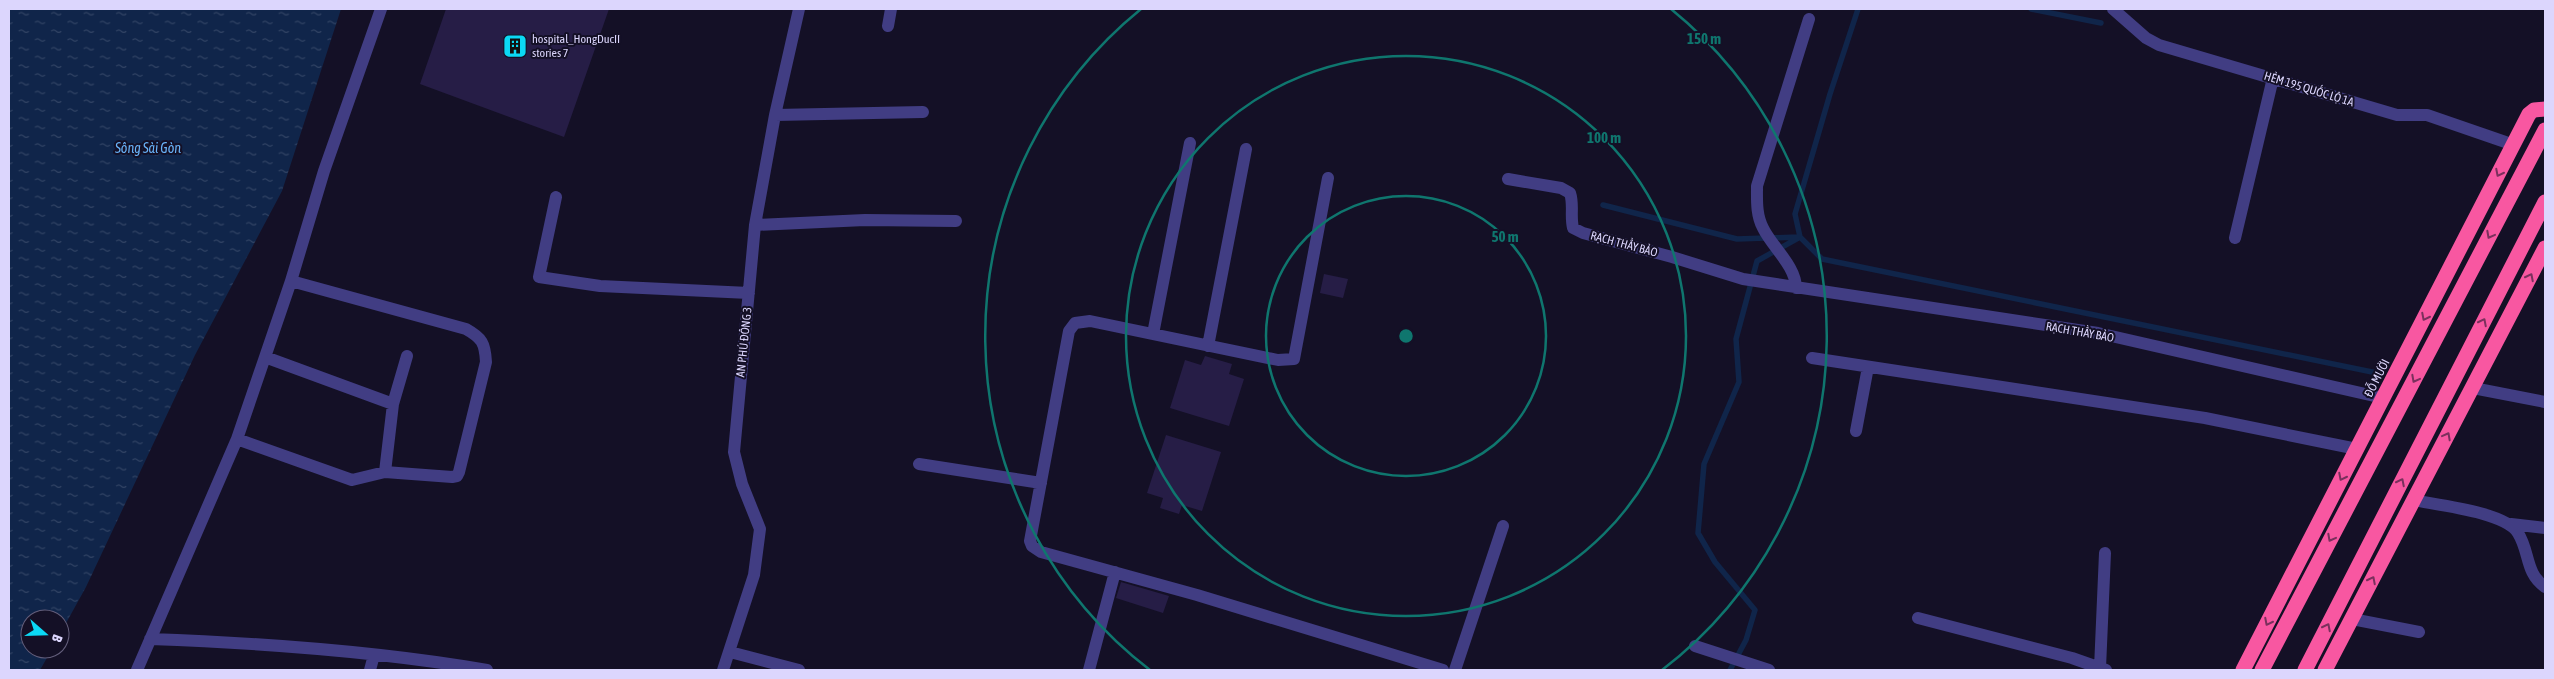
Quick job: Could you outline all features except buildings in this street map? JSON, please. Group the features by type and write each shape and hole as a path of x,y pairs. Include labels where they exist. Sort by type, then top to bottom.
{"highway":[{"name":"ĐỖ MƯỜI","path":"2243,670 2529,114 2534,110 2545,109"},
{"path":"2262,670 2545,130"},
{"path":"2305,670 2545,202"},
{"path":"2325,670 2545,248"}],"street":[{"path":"137,670 237,439 291,281 324,171 381,9"},
{"name":"AN PHÚ ĐÔNG 3","path":"723,670 754,575 760,529 742,484 734,452 755,225 775,115 799,9"},
{"path":"888,26 890,9"},
{"name":"HẺM 195 QUỐC LỘ 1A","path":"2113,9 2146,38 2159,46 2397,115 2428,115 2514,144"},
{"path":"1796,288 1794,274 1763,229 1757,207 1757,186 1809,19"},
{"path":"2235,238 2274,78"},
{"path":"775,115 924,112"},
{"path":"1152,334 1190,142"},
{"path":"1208,346 1246,148"},
{"path":"1328,178 1294,359 1278,360 1090,321 1075,323 1069,331 1030,540 1032,546 1041,552 1197,595 1443,670"},
{"name":"RẠCH THẦY BẢO","path":"1508,179 1561,188 1570,193 1574,203 1571,217 1573,228 1583,233 1672,257 1743,279 2098,334 2383,398"},
{"path":"556,197 539,277 600,286 749,293"},
{"path":"755,225 865,220 956,220"},
{"path":"237,439 352,480 385,472 457,476 486,362 486,345 480,337 466,329 291,281"},
{"path":"385,472 393,404 407,356"},
{"path":"265,357 393,404"},
{"path":"1812,358 2205,418 2357,449"},
{"path":"1856,431 1868,367"},
{"path":"2473,388 2545,402"},
{"path":"919,464 1041,483"},
{"path":"2413,500 2495,518 2510,524 2545,528"},
{"path":"2510,524 2518,534 2534,578 2545,587"},
{"path":"1455,670 1503,526"},
{"path":"1918,618 2072,658 2103,669 2106,554"},
{"path":"1089,670 1115,572"},
{"path":"2352,619 2419,632"},
{"path":"150,639 233,642 374,655 487,670"},
{"path":"1695,646 1748,665 1769,670"},
{"path":"730,652 799,670"},
{"path":"370,670 374,655"}],"water":[{"name":"Sông Sài Gòn","path":"9,9 341,9 282,191 195,355 86,587 70,616 70,609 20,609 20,659 46,659 40,670 9,670"}],"waterway":[{"path":"1858,9 1830,94 1795,214 1800,237 1822,259 2377,373"},
{"path":"2031,9 2101,23"},
{"path":"1603,205 1737,239 1798,237"},
{"path":"1730,670 1746,640 1755,610 1715,562 1698,533 1704,464 1739,382 1736,339 1757,261 1800,237"}],"place":[{"name":"hospital_HongDucII stories 7","path":"515,46"}]}
